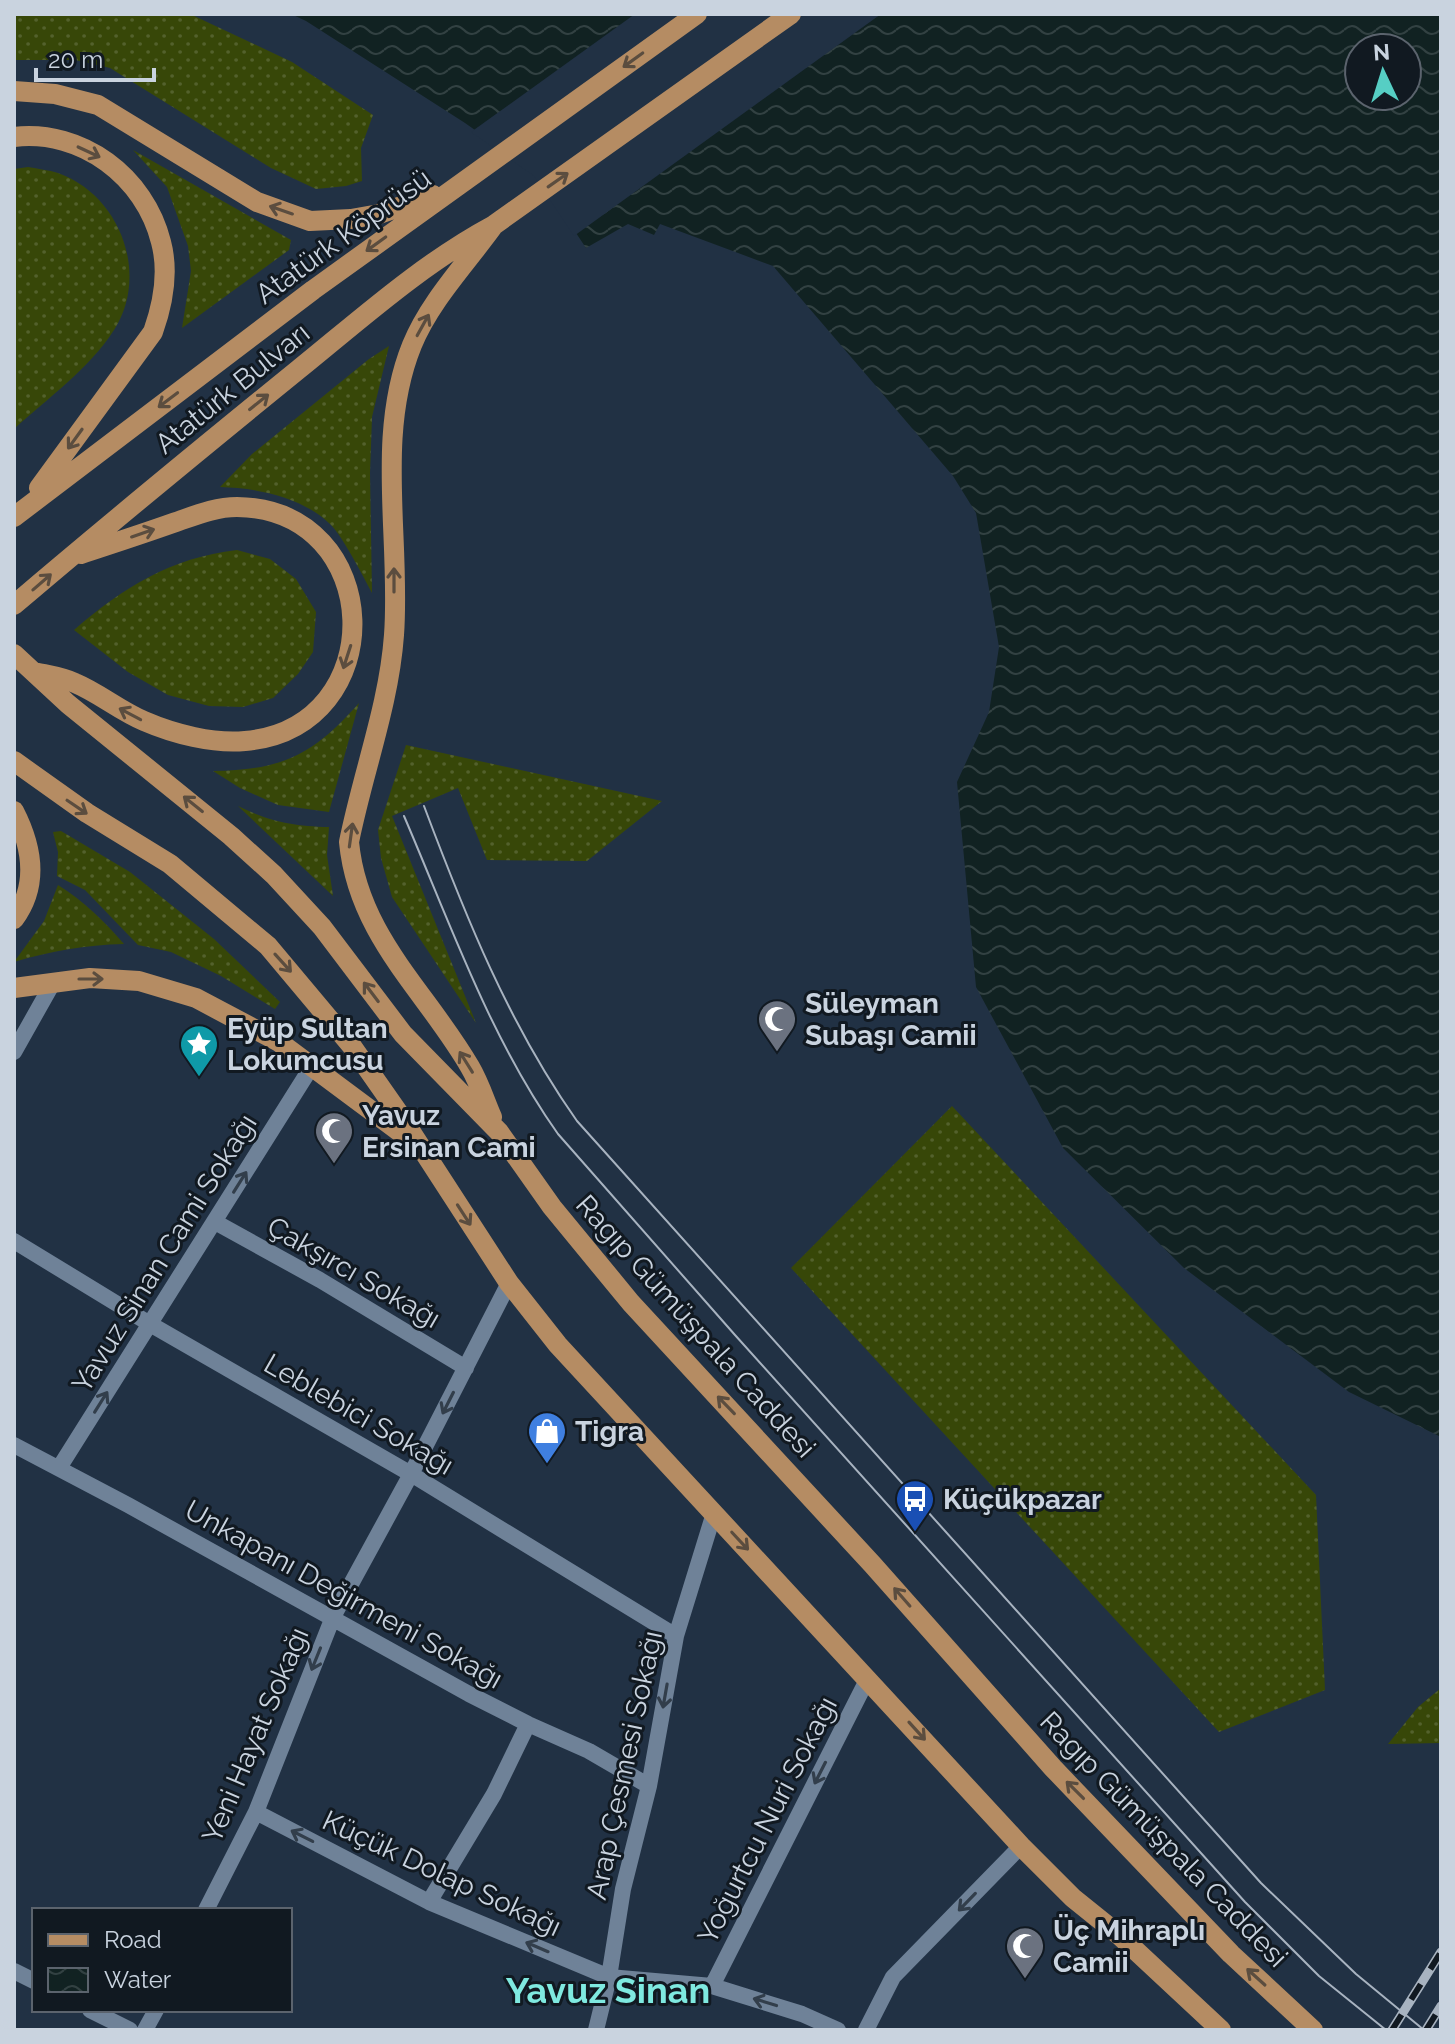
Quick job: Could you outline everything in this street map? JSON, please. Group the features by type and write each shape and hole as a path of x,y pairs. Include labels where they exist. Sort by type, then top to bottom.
{"main road":[{"name":"Atatürk Köprüsü","path":"20,512 324,282 697,14"},
{"path":"499,1132 470,1067 385,947 351,863 349,842 388,686 395,633 392,460 399,390 411,347 423,324 494,225 791,14"},
{"path":"14,91 55,94 98,105 257,202 310,221 379,214 463,184"},
{"path":"14,137 29,135 70,143 100,156 131,181 151,212 162,244 165,284 153,332 20,512"},
{"name":"Atatürk Bulvarı","path":"14,605 392,293 463,242 494,225"},
{"path":"29,671 74,682 144,721 218,741 245,741 270,737 319,710 350,654 354,623 351,593 334,558 308,530 277,514 239,507 212,510 69,558"},
{"name":"Ragıp Gümüşpala Caddesi","path":"14,654 29,671 231,836 274,875 322,927 403,1034 499,1132 552,1207 631,1303 830,1517 1053,1768 1231,1954 1313,2030"},
{"path":"14,761 87,813 170,864 268,946 351,1045 509,1283 558,1345 1021,1846 1073,1898 1119,1935 1221,2030"},
{"path":"14,811 26,834 31,874 29,891 14,919"},
{"path":"14,988 90,978 139,981 196,998 259,1030 422,1149"}],"street":[{"path":"14,1052 54,981"},
{"name":"Yavuz Sinan Cami Sokağı","path":"59,1468 312,1066"},
{"name":"Çakşırcı Sokağı","path":"215,1222 320,1280 466,1368"},
{"name":"Leblebici Sokağı","path":"14,1241 150,1324 411,1474 676,1636"},
{"name":"Yeni Hayat Sokağı","path":"207,1908 256,1812 333,1617 509,1283"},
{"name":"Unkapanı Değirmeni Sokağı","path":"14,1445 528,1724 589,1751 649,1786"},
{"name":"Arap Çesmesi Sokağı","path":"596,2030 609,1977 623,1889 649,1786 676,1636 714,1513"},
{"name":"Yoğurtcu Nuri Sokağı","path":"712,1986 868,1678"},
{"path":"429,1902 494,1794 528,1724"},
{"name":"Küçük Dolap Sokağı","path":"256,1812 429,1902 609,1977 712,1986 802,2014 838,2030"},
{"path":"866,2030 893,1977 1021,1846"},
{"path":"14,1971 32,1980"},
{"path":"94,2012 130,2030"},
{"path":"145,2030 155,2012"}],"green space":[{"path":"14,14 190,14 292,62 373,115 361,148 362,181 316,189 271,168 110,68 75,60 14,60"},
{"path":"133,150 291,240 289,250 182,328 191,271 188,246 167,187"},
{"path":"28,167 58,173 80,184 98,199 123,239 129,285 124,308 104,344 80,370 14,429 14,169"},
{"path":"389,346 372,417 372,593 340,537 319,515 278,496 249,489 220,487 252,454"},
{"path":"237,550 270,559 296,579 316,612 313,652 298,674 273,698 243,707 209,706 168,695 128,672 74,630 111,600 169,567"},
{"path":"359,703 329,812 278,805 240,788 213,771 259,767 295,756 327,735"},
{"path":"406,745 662,801 587,861 487,860 458,788 392,816 476,1023 392,897 381,858 378,830"},
{"path":"238,806 282,822 329,827 327,855 333,896"},
{"path":"61,831 130,872 214,939 280,1002 275,1009 221,976 171,952 138,945 85,890 57,876 58,852 53,832"},
{"path":"58,885 93,912 124,944 68,949 14,962 44,921"},
{"path":"952,1106 1316,1495 1325,1690 1219,1732 791,1268"},
{"path":"1441,1688 1441,1743 1388,1744 1418,1707"}],"water":[{"path":"291,14 1441,14 1441,1437 1349,1392 1184,1268 1063,1148 976,987 957,782 989,712 999,647 976,513 953,476 773,266 660,224 654,235 628,224 586,248 536,173 465,123"}],"pier":[{"path":"635,14 881,14 574,236 534,176 471,132"}],"tram line":[{"path":"424,806 490,968 530,1047 577,1121 1261,1883 1356,1974 1424,2030"},
{"path":"404,816 492,1019 512,1059 558,1134 1245,1902 1319,1976 1386,2030"}],"railway":[{"path":"1392,2030 1441,1952"},
{"path":"1426,2030 1441,2006"}],"place":[{"name":"Süleyman Subaşı Camii","path":"777,1053"},
{"name":"Eyüp Sultan Lokumcusu","path":"199,1078"},
{"name":"Yavuz Ersinan Cami","path":"334,1165"},
{"name":"Tigra","path":"547,1465"},
{"name":"Küçükpazar","path":"915,1533"},
{"name":"Üç Mihraplı Camii","path":"1025,1980"}],"district":[{"name":"Yavuz Sinan","path":"608,1990"}]}
